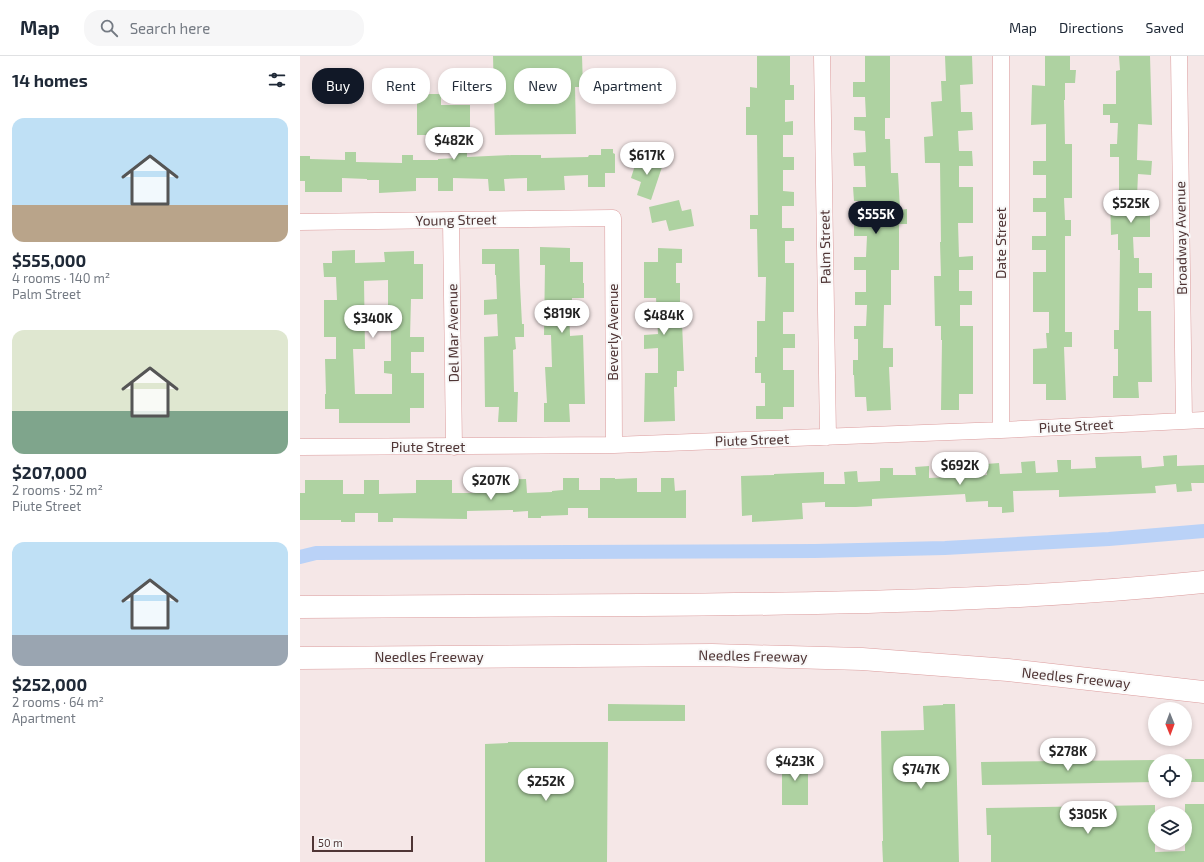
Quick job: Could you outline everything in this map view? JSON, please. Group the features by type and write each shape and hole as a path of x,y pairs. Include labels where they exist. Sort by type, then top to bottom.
{"highway":[{"path":"300,607 694,605 965,600 1049,595 1204,582"},
{"name":"Needles Freeway","path":"300,658 712,655 862,659 1008,670 1204,692"}],"street":[{"name":"Palm Street","path":"822,56 828,437"},
{"name":"Date Street","path":"1001,56 1001,430"},
{"name":"Broadway Avenue","path":"1179,56 1184,421"},
{"name":"Young Street","path":"300,222 613,218"},
{"name":"Beverly Avenue","path":"613,218 614,445"},
{"name":"Del Mar Avenue","path":"451,220 454,447"},
{"name":"Piute Street","path":"300,447 614,445 1001,430 1204,420"}],"building":[{"path":"493,56 582,56 582,68 579,68 579,87 575,87 576,134 495,135 494,104 506,104 506,68 493,68"},
{"path":"757,56 790,56 790,85 794,85 794,100 785,100 785,122 793,121 793,135 783,135 783,157 794,157 794,170 783,170 783,191 794,192 794,206 782,206 782,228 794,228 794,241 785,241 785,263 794,263 794,312 783,312 783,334 795,334 795,348 783,348 783,370 794,370 794,407 783,407 783,419 756,419 756,406 765,406 765,383 761,383 761,373 755,373 755,357 757,357 757,321 765,321 766,277 758,277 757,229 750,229 750,215 758,215 757,135 746,135 746,107 750,107 750,87 757,88"},
{"path":"865,56 890,56 890,118 885,118 885,139 890,139 891,173 898,173 900,210 907,209 907,224 899,224 899,270 891,270 891,305 884,305 883,348 893,348 893,367 889,367 891,410 867,411 866,397 855,397 853,375 853,360 858,360 858,339 854,339 854,326 866,326 867,305 855,305 855,292 866,292 866,270 854,270 854,257 866,257 867,236 854,236 854,222 860,222 860,201 854,201 853,187 866,187 865,166 854,166 853,153 866,152 865,131 854,130 854,117 866,117 865,97 853,97 853,82 865,82"},
{"path":"945,56 972,56 973,84 960,85 961,112 972,112 973,130 958,131 959,151 972,151 973,166 959,166 959,187 973,187 973,223 958,223 959,257 973,256 973,270 959,270 959,291 972,291 972,305 960,305 960,326 973,326 973,394 959,394 959,410 941,410 942,340 941,326 935,326 934,276 941,276 940,163 925,163 924,137 933,136 931,102 942,101 941,81 946,81"},
{"path":"1045,56 1070,56 1070,70 1076,70 1075,83 1065,83 1064,100 1065,144 1072,144 1072,198 1064,198 1065,220 1071,220 1071,236 1065,236 1065,332 1072,332 1072,347 1064,347 1066,400 1046,400 1046,384 1033,384 1033,349 1047,348 1046,333 1049,333 1049,312 1033,312 1033,272 1046,272 1046,250 1032,250 1032,236 1046,236 1046,212 1033,212 1033,198 1046,198 1046,175 1033,175 1033,161 1046,161 1046,124 1031,125 1032,85 1045,86"},
{"path":"1119,56 1150,56 1152,125 1138,124 1137,160 1152,161 1151,175 1138,174 1137,197 1152,197 1150,237 1133,237 1134,258 1139,258 1139,273 1152,273 1152,288 1138,288 1138,311 1151,311 1152,382 1138,382 1139,398 1113,398 1113,376 1118,376 1118,349 1114,349 1114,330 1119,330 1120,250 1118,250 1118,234 1111,235 1110,193 1119,193 1119,157 1110,157 1110,144 1117,144 1118,123 1110,123 1110,115 1103,115 1103,104 1116,104 1116,71 1120,70"},
{"path":"430,94 438,94 438,104 470,105 470,135 467,135 467,157 541,155 541,158 588,157 589,155 601,155 601,149 613,149 613,153 615,154 615,173 605,173 605,187 588,187 588,175 564,176 565,190 527,191 527,178 504,179 505,191 489,191 488,179 453,178 453,191 438,191 438,178 416,178 416,191 379,193 379,180 342,178 342,192 305,192 305,181 300,181 300,156 310,156 310,159 345,160 345,152 356,152 356,162 402,163 402,155 413,155 413,160 456,158 455,135 417,135 417,104 430,104"},
{"path":"638,156 663,164 651,200 637,195 641,182 631,178"},
{"path":"679,200 682,211 691,209 694,226 669,231 666,220 652,223 649,207"},
{"path":"540,247 570,248 570,262 583,262 584,298 572,298 572,309 569,309 570,336 583,335 585,404 569,404 570,422 544,422 544,403 547,403 545,367 552,367 551,335 544,335 545,265 540,265"},
{"path":"658,248 682,249 682,263 676,263 676,283 680,283 680,322 682,322 684,371 677,371 677,387 674,387 675,421 644,422 645,373 658,373 658,348 644,349 644,335 658,334 656,298 644,298 644,262 658,262"},
{"path":"482,249 519,249 522,324 524,324 524,337 515,337 516,349 513,350 514,392 518,392 517,422 498,422 499,407 485,407 484,337 498,336 497,314 484,315 484,300 497,299 495,264 482,264"},
{"path":"355,250 355,263 385,262 384,252 414,251 414,264 423,264 423,299 411,299 410,337 424,337 424,352 411,352 411,373 424,373 424,408 410,408 410,423 339,423 339,409 325,409 325,359 336,359 336,337 324,337 324,300 337,300 336,277 324,277 323,263 332,263 332,251","holes":["388,280 388,318 391,318 391,361 384,361 384,373 392,374 392,394 355,394 353,349 365,349 364,281"]},
{"path":"1177,455 1177,466 1204,465 1204,483 1191,483 1192,491 1177,492 1176,484 1155,486 1156,493 1059,497 1059,490 1013,491 1014,512 1002,513 1002,507 988,507 988,501 966,502 965,494 872,499 872,506 856,507 825,507 825,502 802,503 803,519 752,522 752,515 742,516 741,476 824,472 824,484 845,484 844,472 857,471 858,482 880,481 880,468 893,468 893,475 916,475 915,467 929,466 929,478 951,477 950,466 964,465 965,477 987,475 986,464 999,463 1000,474 1022,473 1021,462 1035,461 1036,473 1058,472 1057,460 1071,460 1071,469 1096,468 1095,457 1141,456 1142,468 1164,466 1163,456"},
{"path":"563,478 579,478 579,490 600,490 600,478 637,478 637,492 661,492 661,478 674,478 675,491 686,490 686,518 588,518 588,508 568,508 568,515 541,516 541,518 528,518 528,511 513,512 513,510 467,511 467,519 393,518 393,522 378,522 378,513 355,513 355,522 341,522 341,520 300,520 300,493 305,493 305,480 343,480 343,494 364,494 364,480 379,480 379,494 416,493 416,480 452,480 452,493 478,493 478,491 491,491 490,480 526,479 527,493 563,490"},
{"path":"608,704 685,705 685,721 608,721"},
{"path":"955,704 959,862 883,862 881,731 924,730 923,706"},
{"path":"508,742 608,742 607,862 485,862 485,744"},
{"path":"808,758 808,805 782,805 782,759"},
{"path":"1192,759 1204,759 1204,782 1192,782"},
{"path":"1148,760 1148,782 982,785 981,762"},
{"path":"1185,804 1204,804 1204,862 991,862 991,835 987,835 986,808 1155,805 1148,806 1148,850 1155,850 1155,852 1192,850 1192,806 1185,806"}],"waterway":[{"path":"300,557 316,553 815,551 945,548 1109,539 1204,531"}]}
